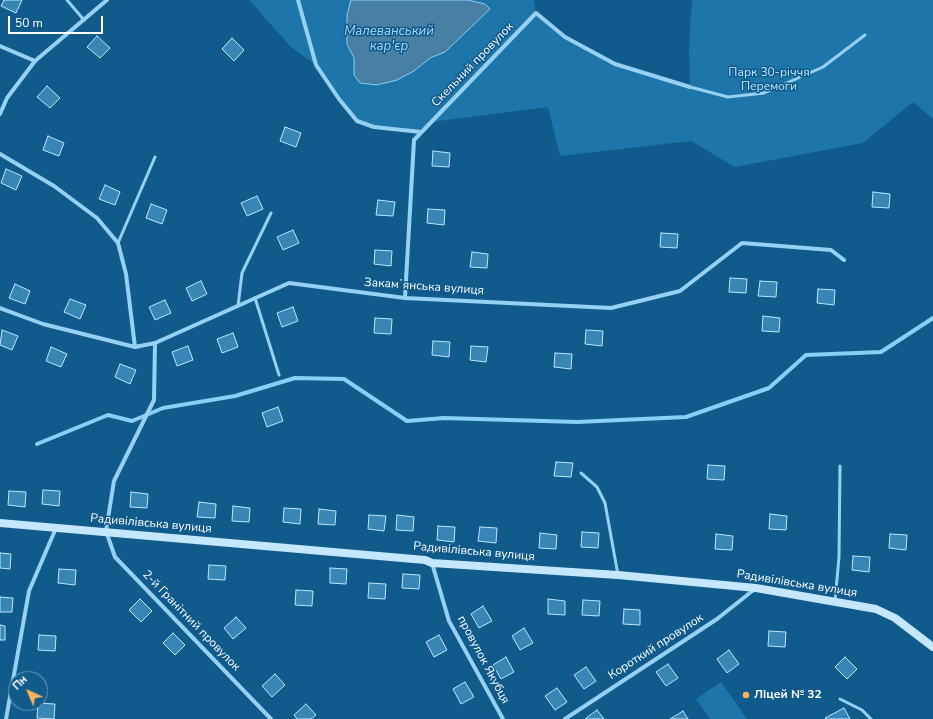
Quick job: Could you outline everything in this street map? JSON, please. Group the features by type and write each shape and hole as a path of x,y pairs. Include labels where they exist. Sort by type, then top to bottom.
{"street":[{"path":"0,114 7,98 36,61 107,0"},
{"path":"298,0 316,65 339,99 357,121 374,127 422,132"},
{"name":"Скельний провулок","path":"405,298 414,140 536,13 565,37 615,64 690,87"},
{"path":"0,46 36,61"},
{"path":"0,154 54,186 97,218 118,243 126,274 135,347"},
{"name":"Закамʼянська вулиця","path":"0,308 43,324 135,347 155,343 289,283 405,298 611,308 680,291 742,243 831,250 844,260"},
{"path":"106,531 114,481 154,400 155,343"},
{"name":"Радивілівська вулиця","path":"0,523 106,531 425,560 432,563 618,575 756,588 835,601 876,610 895,618 933,647"},
{"path":"6,719 29,591 56,528"},
{"name":"2-й Гранітний провулок","path":"106,531 115,557 271,719"},
{"name":"провулок Якубця","path":"432,563 449,621 503,719"},
{"name":"Короткий провулок","path":"565,719 717,619 756,588"}],"lane":[{"path":"67,0 84,20"},
{"path":"690,87 728,97 764,93 823,67 865,35"},
{"path":"118,243 155,157"},
{"path":"238,306 242,273 271,213"},
{"path":"255,298 279,375"},
{"path":"835,601 839,557 840,466"},
{"path":"581,473 597,487 605,503 618,575"},
{"path":"840,699 862,710 871,719"}],"green space":[{"name":"Парк 30-річчя Перемоги","path":"249,0 351,0 347,15 347,44 354,58 354,75 414,71 430,58 445,52 464,33 485,4 468,0 534,0 536,13 565,37 615,64 690,87 689,47 692,0 933,0 933,119 913,102 863,143 735,167 691,141 560,156 548,107 431,122 421,132 374,127 357,121 316,65 291,47"},
{"path":"721,682 747,719 710,719 696,699"}],"water":[{"name":"Малеванський кар'єр","path":"351,0 468,0 485,4 490,9 445,52 430,58 414,71 397,80 377,85 360,83 354,75 354,58 347,44 347,15"}],"building":[{"path":"4,0 22,0 16,13 1,6"},
{"path":"97,36 110,48 100,58 87,47"},
{"path":"232,38 244,50 234,61 222,49"},
{"path":"47,86 60,98 50,108 37,97"},
{"path":"285,127 301,133 296,147 280,141"},
{"path":"48,136 64,143 59,156 43,150"},
{"path":"433,151 450,153 449,167 432,166"},
{"path":"6,169 22,176 16,190 1,183"},
{"path":"105,185 120,192 115,205 99,199"},
{"path":"873,192 890,194 889,208 872,207"},
{"path":"257,196 263,209 247,216 241,203"},
{"path":"378,200 395,202 393,216 376,215"},
{"path":"151,204 167,210 162,224 146,218"},
{"path":"428,209 445,210 444,225 427,223"},
{"path":"293,230 299,243 283,250 277,237"},
{"path":"661,233 678,234 677,248 660,247"},
{"path":"375,250 392,251 391,266 374,264"},
{"path":"472,252 488,254 487,268 470,267"},
{"path":"730,278 747,279 746,293 729,292"},
{"path":"201,281 207,294 192,301 186,288"},
{"path":"760,281 777,282 776,297 758,296"},
{"path":"15,284 30,291 25,304 9,298"},
{"path":"818,289 835,290 834,305 817,303"},
{"path":"70,299 86,305 80,319 64,312"},
{"path":"165,300 171,313 155,320 149,307"},
{"path":"293,307 298,321 282,327 277,313"},
{"path":"763,316 780,318 779,332 762,331"},
{"path":"375,318 392,319 391,334 374,333"},
{"path":"2,330 18,336 12,350 0,345"},
{"path":"586,330 603,331 602,346 585,344"},
{"path":"233,333 238,347 222,353 217,339"},
{"path":"433,341 450,342 449,357 432,355"},
{"path":"188,346 193,360 177,366 172,352"},
{"path":"471,346 488,347 486,362 470,360"},
{"path":"51,347 67,354 61,367 46,361"},
{"path":"555,353 572,354 571,369 554,367"},
{"path":"120,364 136,370 130,384 115,377"},
{"path":"278,407 283,421 267,427 262,413"},
{"path":"556,462 573,463 571,477 554,476"},
{"path":"708,465 725,466 724,480 707,479"},
{"path":"43,490 60,491 59,506 42,504"},
{"path":"9,491 26,492 25,507 8,505"},
{"path":"131,492 148,494 147,508 130,507"},
{"path":"199,502 216,504 215,518 197,517"},
{"path":"233,506 250,508 249,522 232,521"},
{"path":"284,508 301,509 300,524 283,522"},
{"path":"319,509 336,511 335,525 318,524"},
{"path":"770,514 787,516 786,530 769,529"},
{"path":"369,515 386,516 384,531 368,529"},
{"path":"397,515 414,517 413,531 396,530"},
{"path":"438,526 455,527 454,542 437,540"},
{"path":"480,527 497,528 496,543 478,541"},
{"path":"582,532 599,533 598,548 581,547"},
{"path":"540,533 557,535 556,549 539,548"},
{"path":"716,534 733,536 732,550 715,549"},
{"path":"890,534 907,535 906,550 889,548"},
{"path":"0,553 11,554 10,569 0,568"},
{"path":"853,556 870,557 869,572 852,570"},
{"path":"209,565 226,566 225,580 208,579"},
{"path":"330,568 347,569 346,584 330,583"},
{"path":"59,569 76,570 75,585 58,583"},
{"path":"403,574 420,575 419,589 402,588"},
{"path":"369,583 386,584 385,599 368,598"},
{"path":"296,590 313,591 312,606 295,605"},
{"path":"0,597 13,598 12,612 0,612"},
{"path":"140,599 152,611 141,622 129,610"},
{"path":"548,599 565,601 565,615 548,614"},
{"path":"583,600 600,601 599,616 582,615"},
{"path":"483,606 492,621 479,628 471,614"},
{"path":"624,609 640,610 640,625 623,624"},
{"path":"236,617 246,628 233,639 224,628"},
{"path":"0,625 5,626 5,640 0,640"},
{"path":"524,628 533,643 520,650 512,636"},
{"path":"769,631 786,632 785,647 768,646"},
{"path":"173,633 185,645 175,655 163,643"},
{"path":"39,635 56,636 55,651 38,650"},
{"path":"439,635 447,650 434,657 426,642"},
{"path":"729,650 739,664 727,673 717,659"},
{"path":"506,657 514,672 501,679 493,665"},
{"path":"845,657 857,669 847,679 835,667"},
{"path":"668,664 678,678 666,686 656,672"},
{"path":"586,667 596,681 584,689 574,675"},
{"path":"275,674 285,685 272,697 262,686"},
{"path":"465,682 474,697 461,704 453,689"},
{"path":"557,688 567,702 555,710 545,696"},
{"path":"48,704 55,704 54,719 37,718 37,711 48,711"},
{"path":"306,704 316,715 311,719 297,719 294,715"},
{"path":"844,708 850,719 825,718"},
{"path":"597,710 604,719 586,719 586,718"},
{"path":"683,711 688,719 670,719"}],"waterway":[{"path":"37,444 108,415 132,421 163,408 235,396 295,378 344,379 407,421 444,418 577,422 686,417 769,388 806,355 881,352 933,318"}],"place":[{"name":"Ліцей № 32","path":"746,695"}]}
